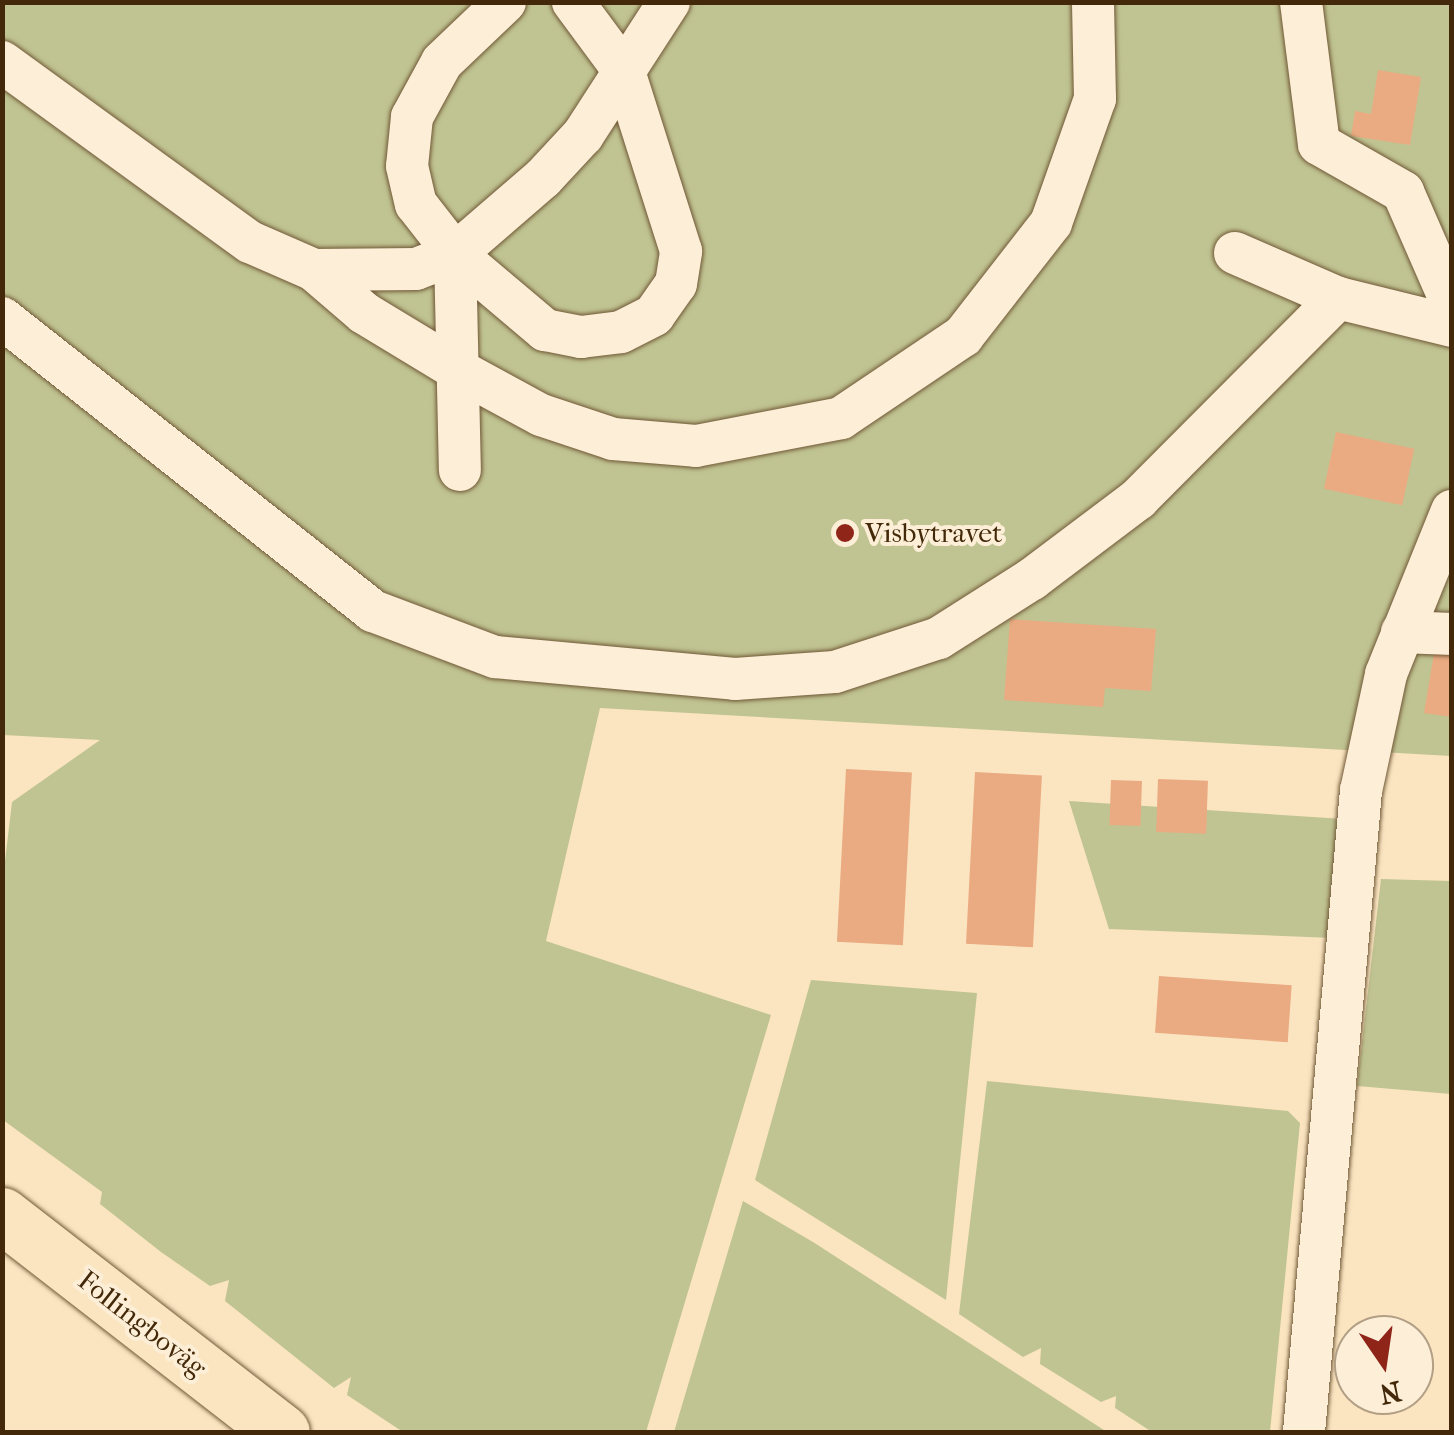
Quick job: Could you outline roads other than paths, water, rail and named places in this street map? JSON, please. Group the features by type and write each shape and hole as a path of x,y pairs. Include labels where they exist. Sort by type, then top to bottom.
{"main road":[{"name":"Follingboväg","path":"2,1215 282,1432"}],"street":[{"path":"505,2 442,62 412,117 406,166 416,204 455,254 545,330 621,332 654,315 676,284 681,251 624,71 573,2"},
{"path":"314,270 416,268 455,254 557,164 669,2"},
{"path":"2,62 250,242 314,270 364,313 541,416 613,439 696,446 841,418 910,380 1016,278 1051,223 1094,99 1094,2"},
{"path":"1301,2 1319,144 1403,192 1450,286"},
{"path":"1235,253 1338,298 1452,326"},
{"path":"455,254 460,470"},
{"path":"2,318 374,611 496,656 735,679 835,672 939,638 1016,589 1138,499 1338,298"},
{"path":"1304,1432 1361,791 1402,632 1452,512"},
{"path":"1402,632 1452,634"}],"place":[{"name":"Visbytravet","path":"845,533"}]}
